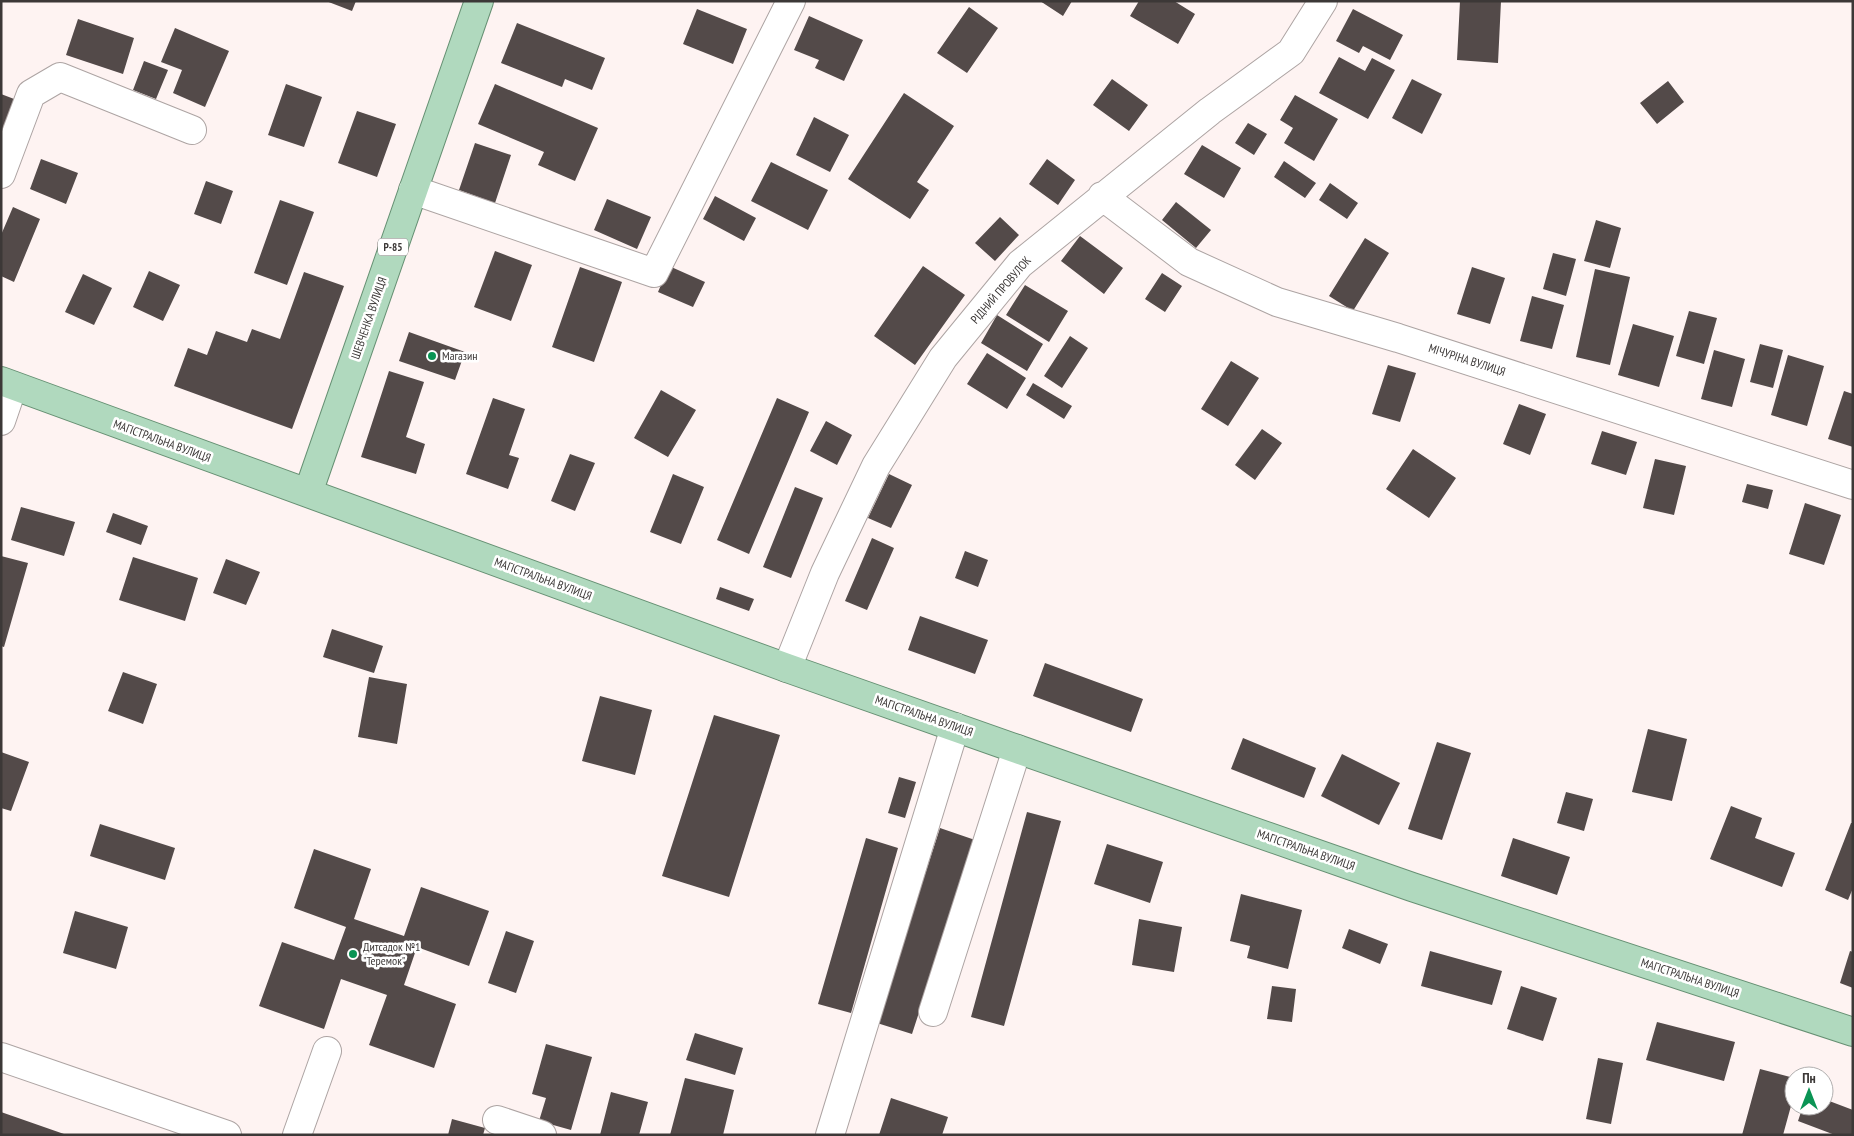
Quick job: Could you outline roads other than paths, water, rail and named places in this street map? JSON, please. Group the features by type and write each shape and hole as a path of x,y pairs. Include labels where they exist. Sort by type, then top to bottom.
{"main road":[{"name":"ШЕВЧЕНКА ВУЛИЦЯ","path":"308,494 479,1"},
{"name":"МАГІСТРАЛЬНА ВУЛИЦЯ","path":"7,384 787,668 955,727 1412,887 1853,1032"}],"street":[{"path":"413,190 654,273 791,1"},
{"name":"РІДНИЙ ПРОВУЛОК","path":"787,668 825,573 876,466 943,358 1020,264 1102,196 1210,111 1291,52 1323,1"},
{"path":"1,174 31,94 60,77 192,130"},
{"name":"МІЧУРІНА ВУЛИЦЯ","path":"1102,196 1189,262 1277,302 1407,341 1853,484"},
{"path":"1,421 7,384"},
{"path":"830,1135 955,727"},
{"path":"933,1012 1017,748"},
{"path":"296,1135 327,1051"},
{"path":"1,1057 227,1135"},
{"path":"497,1120 542,1135"}],"place":[{"name":"Магазин","path":"432,356"},
{"name":"Дитсадок №1 \"Теремок\"","path":"353,954"}]}
